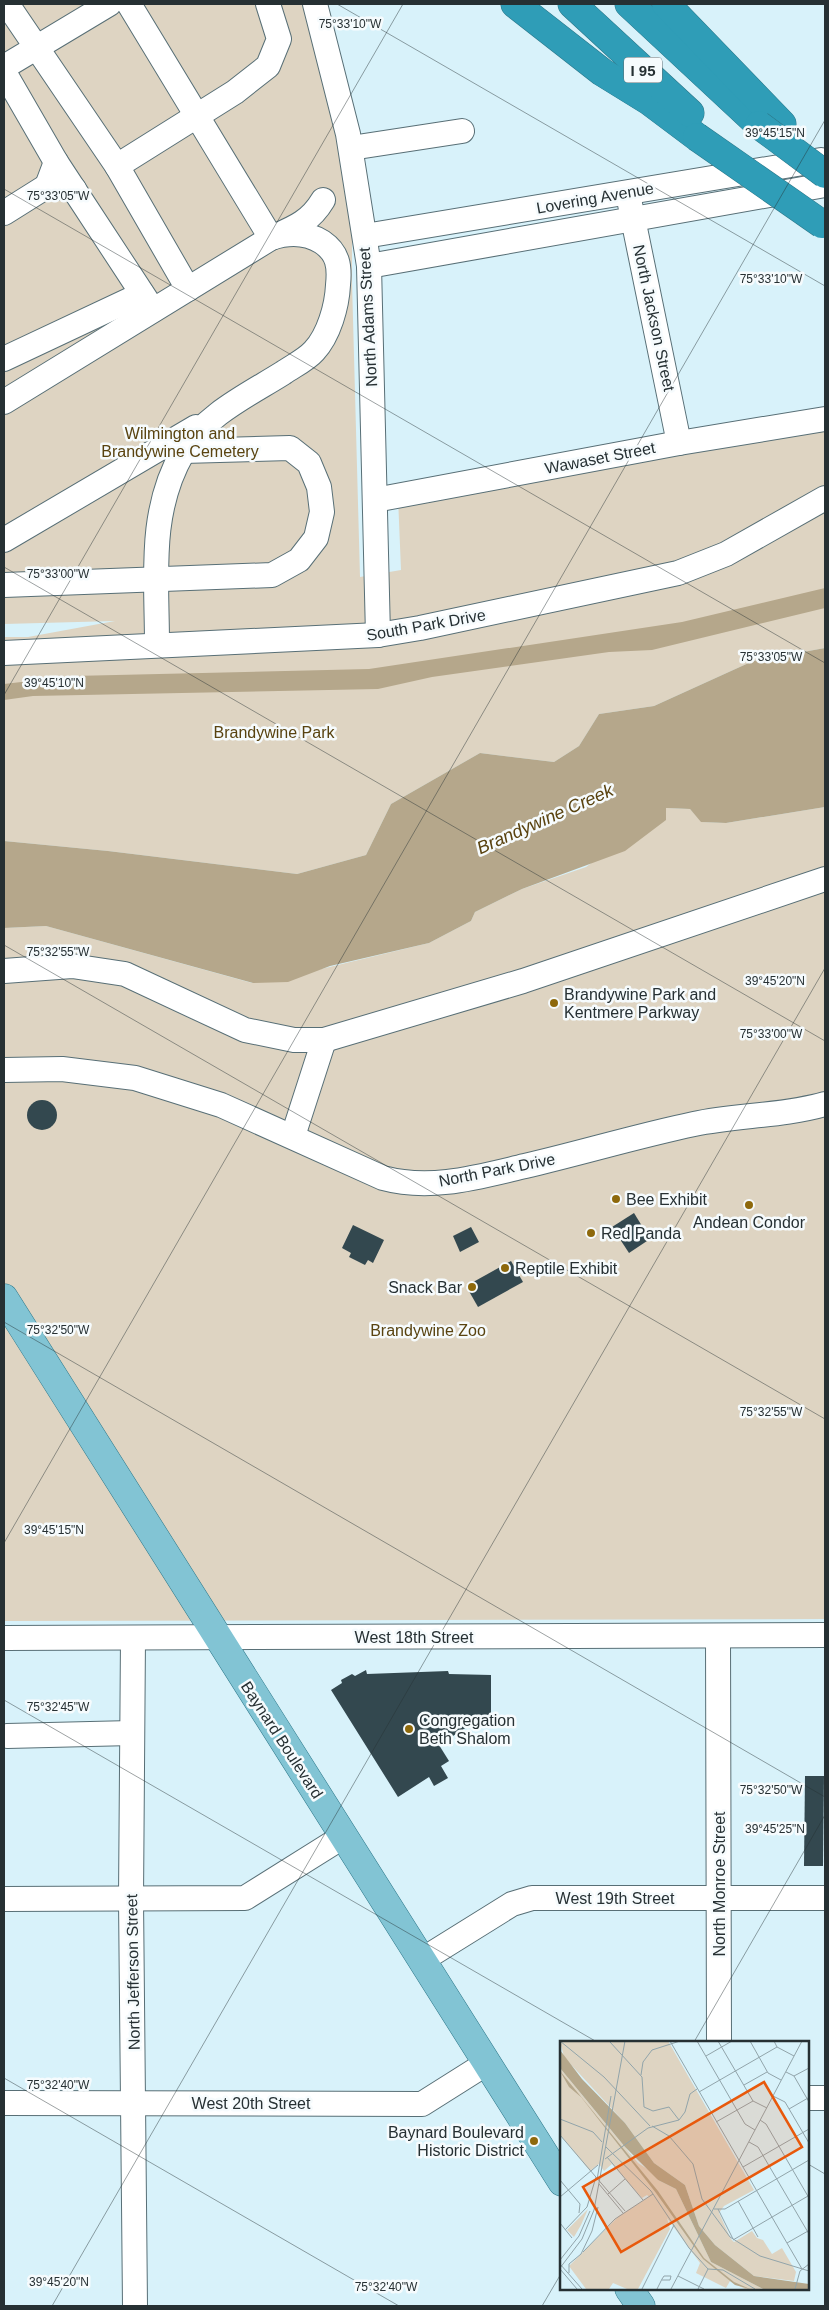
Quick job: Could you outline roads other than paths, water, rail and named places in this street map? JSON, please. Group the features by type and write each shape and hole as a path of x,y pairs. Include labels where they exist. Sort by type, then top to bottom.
{"highway":[{"path":"515,4 602,72 706,136 824,225"},
{"name":"I 95","path":"572,4 706,136"},
{"name":"I 95","path":"629,4 771,124 825,174"},
{"path":"666,4 771,124 825,161"}],"main road":[{"name":"Baynard Boulevard","path":"4,1298 216,1637 560,2179"},
{"path":"630,2290 640,2306"}],"street":[{"path":"4,66 109,4"},
{"path":"129,4 271,238"},
{"path":"117,166 235,92 268,66 279,39 268,4"},
{"name":"North Adams Street","path":"314,4 340,94 351,148 369,266 378,635"},
{"path":"8,6 117,166 188,289"},
{"path":"4,72 56,162 148,302"},
{"path":"351,148 462,131"},
{"name":"Lovering Avenue","path":"364,236 825,161"},
{"path":"4,213 47,186 56,162"},
{"name":"Lovering Avenue","path":"369,266 825,185"},
{"path":"47,186 74,189"},
{"name":"North Jackson Street","path":"627,192 679,443"},
{"path":"4,359 148,302 188,289 271,238 303,224 315,213 323,200"},
{"path":"4,540 224,410 314,351 329,326 336,303 339,268 332,250 308,235 283,234 271,238"},
{"path":"4,402 148,302"},
{"path":"157,644 157,524 163,499 183,451 204,425 224,410"},
{"name":"Wawaset Street","path":"374,500 679,443 825,419"},
{"path":"4,585 272,575 299,560 316,538 322,512 319,487 309,463 290,448 183,451"},
{"name":"South Park Drive","path":"4,653 157,644 378,635 479,616 678,573 726,554 825,498"},
{"path":"4,970 72,966 125,974 245,1030 294,1040 324,1040 524,981 825,879"},
{"path":"293,1136 324,1040"},
{"name":"North Park Drive","path":"4,1070 62,1070 134,1078 221,1104 383,1178 399,1182 440,1183 486,1175 695,1124 794,1111 825,1104"},
{"name":"North Monroe Street","path":"718,1636 719,2041"},
{"name":"West 18th Street","path":"4,1638 825,1636"},
{"name":"North Jefferson Street","path":"133,1638 131,1899 135,2306"},
{"path":"8,1736 132,1733"},
{"path":"4,1899 245,1898 344,1836"},
{"name":"West 19th Street","path":"422,1960 512,1904 523,1900 825,1898"},
{"name":"West 20th Street","path":"4,2103 422,2104 487,2064"},
{"path":"809,2098 825,2098"}],"water":[{"path":"825,588 825,608 652,650 609,652 432,677 378,689 33,696 4,700 4,684 73,676 369,669 682,622"},
{"name":"Brandywine Creek","path":"825,648 825,807 726,823 701,822 690,809 666,808 666,820 625,851 522,889 475,912 471,921 429,943 330,966 288,982 253,983 46,926 4,928 4,841 108,851 297,874 366,855 391,804 480,753 554,762 579,746 599,714 654,706 753,661"}],"place":[{"name":"Brandywine Park and Kentmere Parkway","path":"554,1003"},
{"name":"Bee Exhibit","path":"616,1199"},
{"name":"Andean Condor","path":"749,1205"},
{"name":"Red Panda","path":"591,1233"},
{"name":"Reptile Exhibit","path":"505,1268"},
{"name":"Snack Bar","path":"472,1287"},
{"name":"Congregation Beth Shalom","path":"409,1729"},
{"name":"Baynard Boulevard Historic District","path":"534,2141"}],"park label":[{"name":"Wilmington and Brandywine Cemetery","path":"180,442"},
{"name":"Brandywine Park","path":"274,732"},
{"name":"Brandywine Zoo","path":"428,1330"}]}
